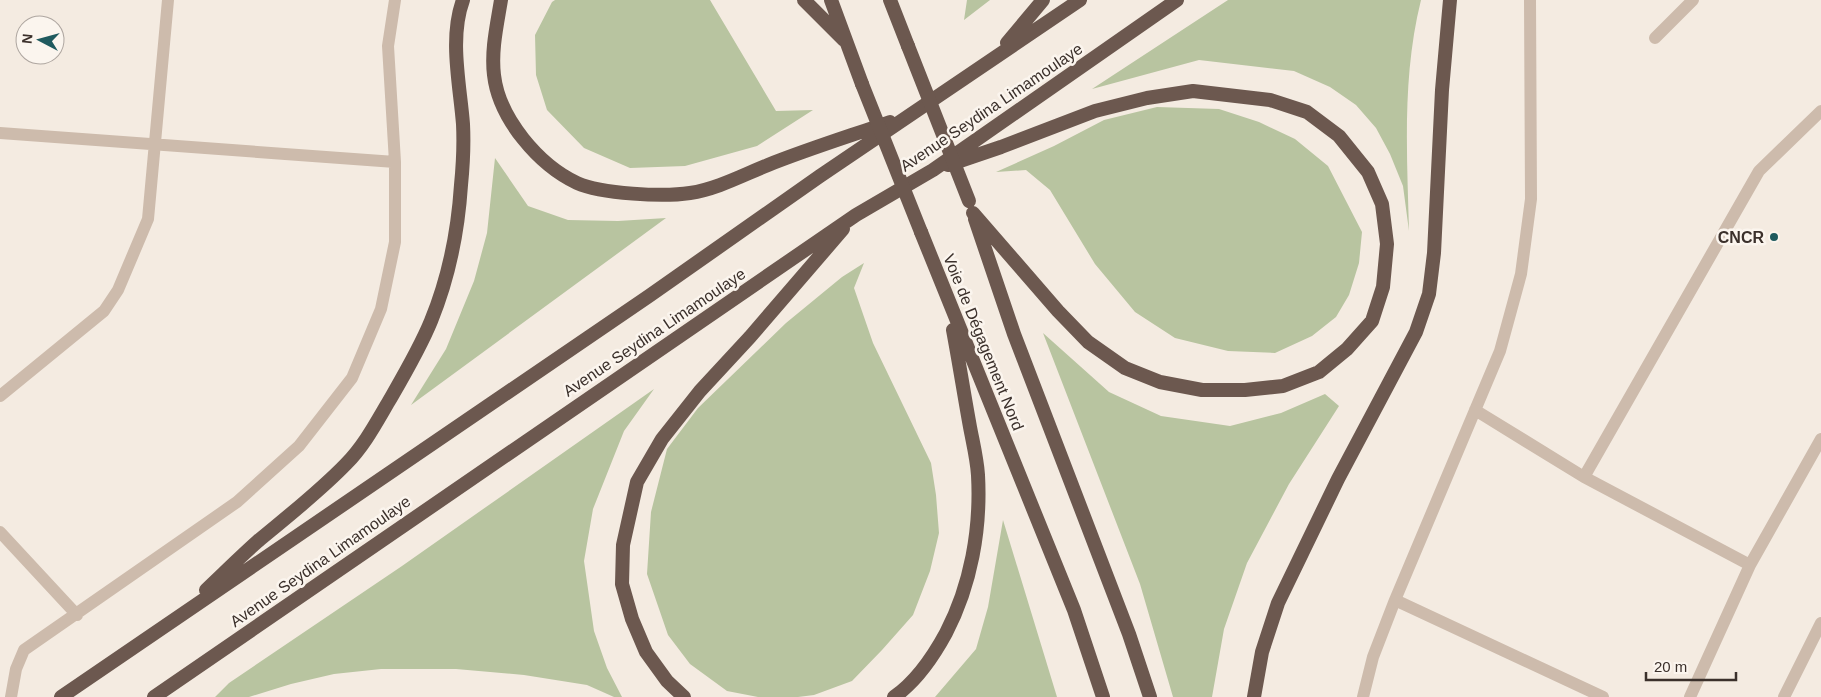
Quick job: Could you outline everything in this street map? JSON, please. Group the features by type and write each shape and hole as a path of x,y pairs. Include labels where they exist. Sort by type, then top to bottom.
{"highway":[{"path":"175,619 257,542 298,509 348,462 374,427 405,374 431,321 450,264 460,211 463,125 458,89 457,50 459,10 463,0"},
{"path":"501,0 493,53 494,77 503,106 521,137 545,162 578,183 609,192 689,193 726,182 803,152 908,116"},
{"path":"804,0 847,44"},
{"name":"Voie de Dégagement Nord","path":"831,0 949,304 1074,610 1103,697"},
{"name":"Voie de Dégagement Nord","path":"890,0 971,207 1014,334 1130,634 1150,697"},
{"path":"996,56 1044,0"},
{"name":"Avenue Seydina Limamoulaye","path":"61,697 1080,0"},
{"name":"Avenue Seydina Limamoulaye","path":"154,697 856,215 933,170 1177,0"},
{"path":"1254,697 1262,652 1278,603 1338,479 1416,332 1429,294 1434,253 1442,90 1450,0"},
{"path":"933,170 1001,147 1095,111 1147,98 1193,91 1270,100 1307,112 1339,136 1368,172 1382,204 1387,244 1383,287 1372,321 1347,350 1319,372 1283,386 1245,390 1202,390 1160,382 1125,368 1088,342 1058,311 971,207"},
{"path":"684,697 667,681 646,652 632,619 622,584 623,545 637,482 662,439 700,391 750,337 856,215"},
{"path":"894,697 907,688 934,655 954,617 967,580 975,540 979,505 978,474 949,304"}],"street":[{"path":"0,396 104,311 118,290 148,219 168,0"},
{"path":"12,697 16,669 24,650 237,502 300,446 352,378 381,309 395,242 395,162 388,46 395,0"},
{"path":"1363,697 1373,657 1503,341 1521,274 1529,209 1530,0"},
{"path":"1655,38 1693,0"},
{"path":"1584,477 1760,171 1821,111"},
{"path":"0,133 395,162"},
{"path":"1475,410 1584,477 1750,566"},
{"path":"1690,697 1750,566 1821,439"},
{"path":"0,532 77,615"},
{"path":"1396,600 1603,697"},
{"path":"1784,697 1821,623"}],"green space":[{"path":"555,0 710,0 776,111 813,110 757,146 685,166 630,168 584,148 547,110 536,75 535,35 552,2"},
{"path":"967,0 990,0 964,20"},
{"path":"1228,0 1421,0 1415,29 1408,86 1409,231 1403,186 1390,154 1376,128 1356,105 1330,87 1294,71 1199,60 1092,89"},
{"path":"1157,107 1219,109 1259,122 1295,139 1328,166 1362,232 1359,263 1349,295 1336,317 1312,336 1275,353 1228,351 1175,338 1135,312 1095,264 1050,190 1026,170 996,172 1054,146 1104,120"},
{"path":"495,158 528,206 568,220 618,221 666,218 411,405 446,349 474,281 487,233"},
{"path":"864,263 854,288 873,343 931,463 939,533 930,571 913,615 852,681 814,695 798,697 758,697 727,691 690,664 668,635 647,574 651,512 667,449 698,408 786,323 842,277"},
{"path":"1043,333 1109,392 1161,416 1230,426 1281,413 1325,394 1339,406 1289,484 1247,563 1224,629 1212,697 1173,697 1140,584"},
{"path":"654,389 624,431 593,509 584,561 594,631 607,668 622,697 614,697 587,685 524,675 456,669 381,669 334,674 291,684 249,697 215,697 229,683 402,566"},
{"path":"1003,520 1057,697 935,697 976,649 988,607"}],"place":[{"name":"CNCR","path":"1774,237"}]}
